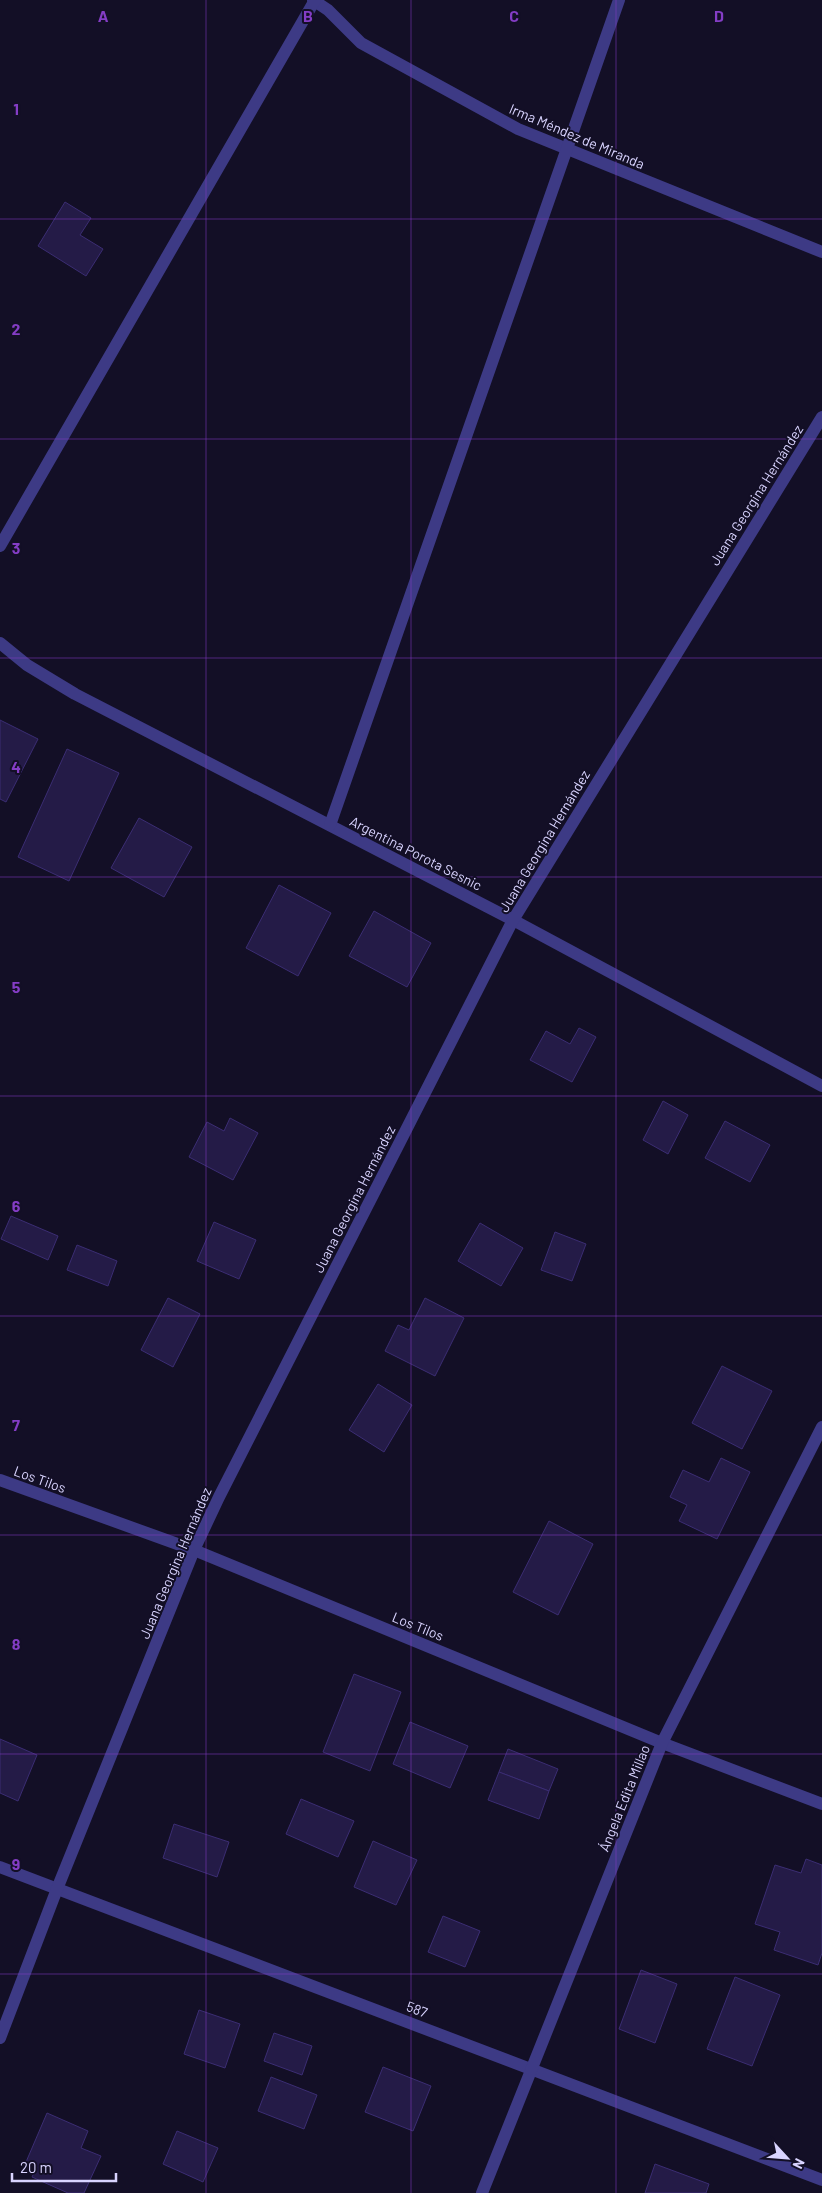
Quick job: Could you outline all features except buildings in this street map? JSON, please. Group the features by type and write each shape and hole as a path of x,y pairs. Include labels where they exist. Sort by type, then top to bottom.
{"street":[{"path":"0,546 314,0"},
{"name":"Irma Méndez de Miranda","path":"314,0 328,10 360,43 518,129 822,252"},
{"path":"330,825 619,0"},
{"name":"Juana Georgina Hernández","path":"0,2038 57,1889 194,1550 219,1497 513,920 822,418"},
{"name":"Argentina Porota Sesnic","path":"0,643 26,665 75,694 513,920 822,1086"},
{"name":"Ángela Edita Millao","path":"482,2193 662,1743 822,1427"},
{"name":"Los Tilos","path":"0,1480 194,1550 662,1743 822,1804"},
{"name":"587","path":"0,1867 822,2180"}]}
